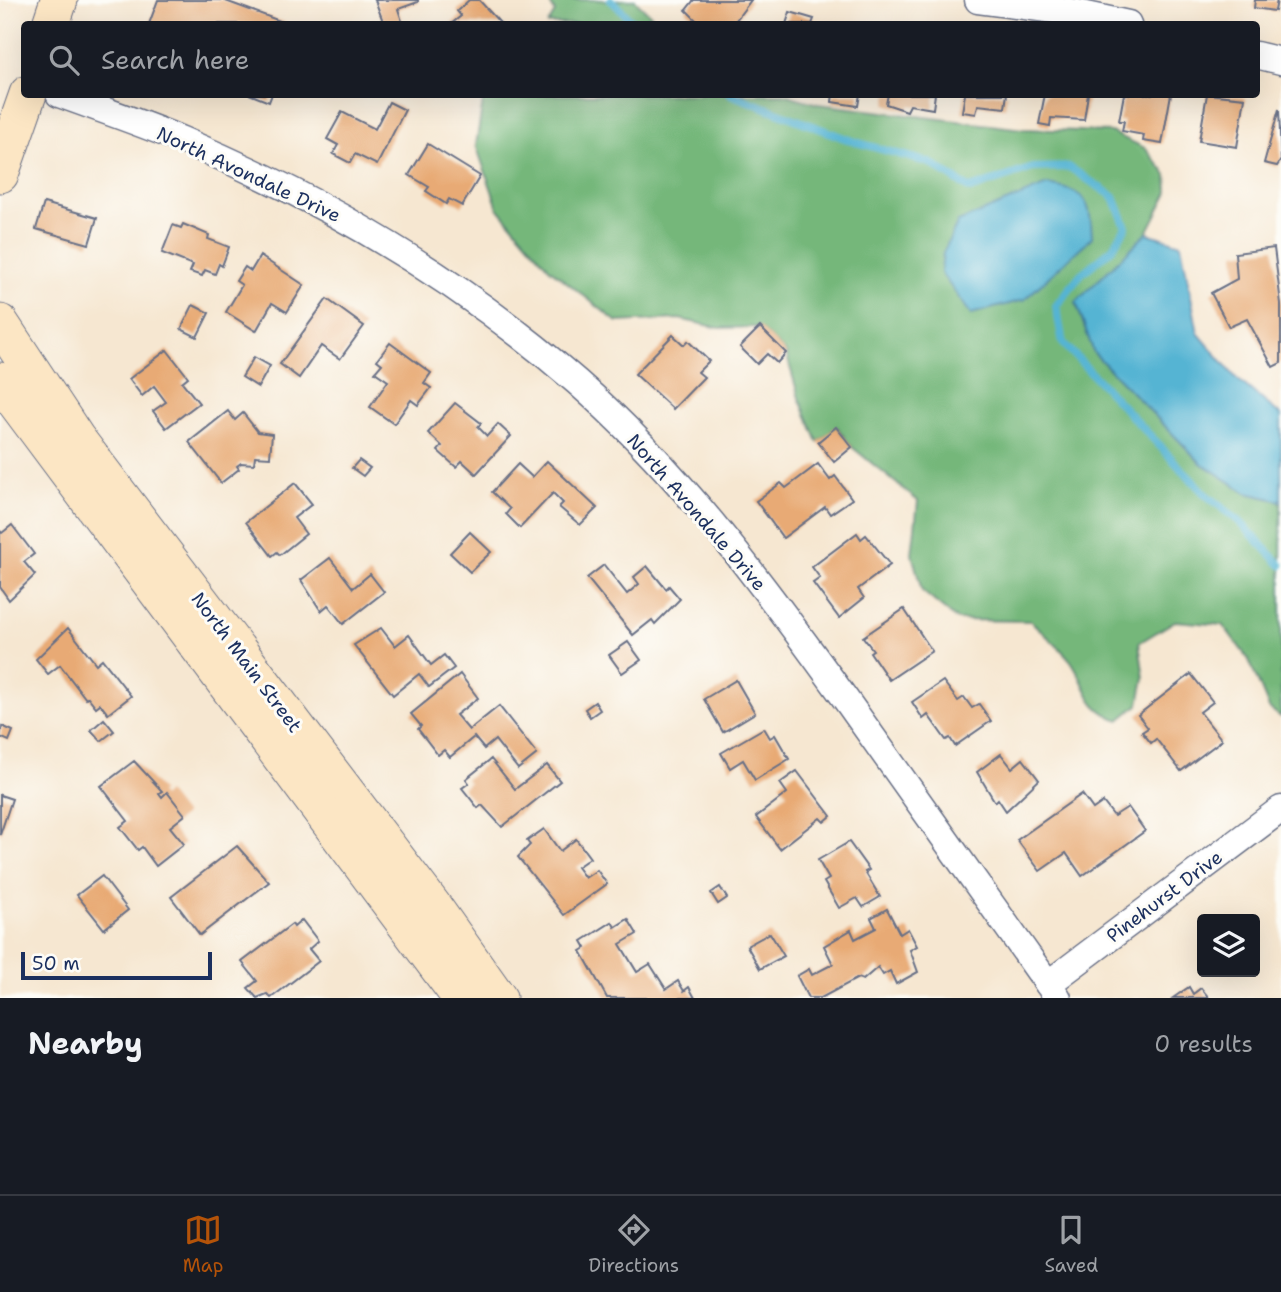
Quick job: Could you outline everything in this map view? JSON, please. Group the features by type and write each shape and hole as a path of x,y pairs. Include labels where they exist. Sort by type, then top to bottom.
{"street":[{"path":"52,21 59,0"},
{"path":"978,0 1080,6 1120,21"},
{"path":"1260,56 1281,61"},
{"path":"0,174 27,98"},
{"name":"North Avondale Drive","path":"70,98 182,139 316,203 375,235 505,322 578,383 675,480 778,604 1053,991"},
{"name":"North Main Street","path":"0,323 76,438 419,915 461,998"},
{"name":"North Main Street","path":"0,381 419,915 498,998"},
{"name":"Pinehurst Drive","path":"1053,991 1281,809"}],"green space":[{"path":"548,0 635,0 657,21 550,21 555,12"},
{"path":"484,98 798,98 818,104 1023,129 1111,132 1145,148 1167,175 1168,192 1147,233 1076,303 1094,353 1201,463 1247,493 1281,501 1281,717 1269,708 1249,660 1223,625 1175,621 1139,643 1144,678 1139,704 1119,720 1099,709 1071,661 1031,621 957,620 922,591 912,554 918,501 852,447 837,427 818,442 799,398 786,353 759,327 720,328 679,319 617,322 549,268 498,208 476,145"}],"water":[{"path":"1047,185 1070,190 1083,199 1090,214 1092,237 1024,300 971,314 941,273 943,253 958,222"},
{"path":"1147,233 1181,244 1198,333 1236,378 1281,415 1281,501 1247,493 1201,463 1094,353 1076,302"}],"building":[{"path":"158,0 223,0 280,21 150,21"},
{"path":"375,0 418,0 398,9 402,21 383,21"},
{"path":"469,0 479,0 498,21 455,21 461,16 457,11"},
{"path":"694,0 751,0 735,21 697,21 686,10"},
{"path":"1255,0 1277,0 1275,11 1254,8"},
{"path":"790,12 814,19 813,21 787,21"},
{"path":"832,98 859,98 858,106 832,102"},
{"path":"887,98 934,98 933,109 910,105 907,111 886,104"},
{"path":"964,98 1006,98 1005,108 978,105 976,114 962,112"},
{"path":"1044,98 1087,98 1084,120 1051,118 1050,126 1039,124"},
{"path":"1123,98 1170,98 1162,144 1143,141 1144,135 1122,131 1124,121 1119,121"},
{"path":"1206,98 1245,98 1237,147 1199,141"},
{"path":"389,102 405,110 377,165 355,154 350,163 333,154 338,145 327,139 342,112 375,129"},
{"path":"1279,109 1281,160 1277,166 1264,163"},
{"path":"428,144 480,176 462,206 449,199 446,204 426,191 429,187 409,175"},
{"path":"44,203 97,218 89,244 36,229"},
{"path":"183,224 209,235 208,239 229,247 222,266 219,264 215,274 205,270 202,276 190,272 193,265 162,253 173,225 181,228"},
{"path":"1274,248 1281,304 1281,363 1273,367 1247,319 1229,327 1211,293 1237,279 1235,253"},
{"path":"260,256 304,285 287,312 272,303 256,331 226,312 242,285 236,281 245,267 251,271"},
{"path":"327,299 364,326 340,359 321,346 299,378 280,364"},
{"path":"193,305 209,313 197,337 181,329"},
{"path":"760,327 786,353 777,363 767,354 757,364 740,347"},
{"path":"673,335 684,345 688,341 709,361 698,372 704,377 673,409 635,374"},
{"path":"390,343 431,373 424,383 431,388 418,405 411,400 394,424 370,407 388,381 375,372 382,364 377,360"},
{"path":"167,350 188,377 182,382 199,403 166,428 153,411 166,402 154,386 142,396 129,379"},
{"path":"254,357 270,366 258,387 242,377"},
{"path":"455,403 481,423 478,427 487,436 498,424 511,436 476,474 462,461 456,467 438,451 442,446 428,433"},
{"path":"228,411 235,420 243,413 258,432 272,434 270,457 255,456 254,464 241,463 237,466 239,469 221,483 189,442"},
{"path":"836,427 852,447 834,462 818,442"},
{"path":"359,460 370,468 363,476 352,468"},
{"path":"547,461 597,508 580,525 559,507 563,503 553,493 520,528 506,514 510,509 492,492 518,464 532,477"},
{"path":"818,464 830,480 835,476 852,499 830,514 825,507 783,538 756,501 781,483 786,488"},
{"path":"295,483 312,504 294,518 306,534 280,555 277,552 272,556 246,522"},
{"path":"12,525 34,554 24,562 35,575 9,600 0,587 0,531 2,533"},
{"path":"470,532 491,552 470,572 450,553"},
{"path":"857,533 861,539 866,535 890,565 858,589 864,598 839,618 813,583 820,578 812,567"},
{"path":"330,558 353,588 370,574 384,592 343,624 328,605 321,611 301,580"},
{"path":"604,565 627,594 639,584 634,577 647,566 666,589 669,586 680,599 655,624 652,620 633,635 587,578"},
{"path":"904,609 932,651 889,680 863,637"},
{"path":"68,628 96,664 102,659 131,696 108,714 100,704 96,707 88,697 86,699 60,665 48,674 36,659"},
{"path":"381,628 395,646 409,635 431,665 444,655 454,668 429,687 419,674 393,695 354,645"},
{"path":"628,642 641,660 622,673 609,655"},
{"path":"460,674 478,698 456,715 469,730 499,706 537,754 518,769 495,740 484,749 474,737 450,757 444,750 438,755 418,729 421,726 411,714"},
{"path":"1191,674 1213,702 1200,712 1222,740 1181,771 1156,739 1151,743 1142,732 1148,728 1138,715"},
{"path":"736,680 755,713 723,732 704,699"},
{"path":"943,681 958,701 964,697 972,708 979,704 991,721 955,746 950,738 946,740 928,715 923,719 912,702"},
{"path":"595,702 600,710 590,717 585,709"},
{"path":"104,719 114,731 101,741 91,730"},
{"path":"2,726 13,731 9,741 0,737"},
{"path":"764,728 770,738 775,735 789,759 755,780 743,760 730,768 721,753"},
{"path":"1001,754 1012,768 1023,759 1039,780 1006,811 998,799 995,802 977,772"},
{"path":"491,759 515,789 547,765 560,781 502,827 482,805 478,808 462,788 469,783 466,779"},
{"path":"134,761 162,791 159,793 162,797 167,792 185,815 170,827 184,844 156,866 142,847 138,850 120,827 128,821 101,786"},
{"path":"797,771 831,816 824,822 820,818 780,849 756,817 787,793 780,783"},
{"path":"1082,794 1093,809 1103,802 1114,816 1128,807 1145,831 1082,876 1066,853 1040,871 1017,840"},
{"path":"0,795 12,799 0,835"},
{"path":"544,829 560,851 576,839 590,858 577,867 585,878 597,870 607,884 564,915 518,857 530,845 527,841"},
{"path":"849,842 869,870 865,872 880,897 863,907 857,898 839,908 824,882 829,879 818,860"},
{"path":"237,846 269,882 200,935 171,897"},
{"path":"102,876 128,910 104,929 77,895"},
{"path":"720,887 727,898 718,904 711,893"},
{"path":"887,909 900,934 908,929 917,946 910,950 918,972 896,984 890,971 883,975 878,967 863,980 858,978 821,998 808,998 797,976 809,969 812,975 833,964 824,946 851,930 855,939 876,928 871,918"},
{"path":"628,919 637,934 620,944 637,972 650,964 666,989 678,981 684,991 689,987 695,998 607,998 581,951 586,948 582,941 612,922 615,927"},
{"path":"302,920 318,941 309,949 319,961 271,998 267,994 257,998 248,988 257,981 242,962 292,924 294,927"},
{"path":"770,933 784,956 760,969 747,946"},
{"path":"1189,987 1193,994 1201,988 1209,998 1173,998"}],"waterway":[{"path":"611,0 632,21"},
{"path":"740,98 852,141 930,163 970,189 1033,168 1069,167 1114,197 1126,227 1112,249 1081,274 1056,306 1063,343 1205,494 1240,522 1281,565"}]}
